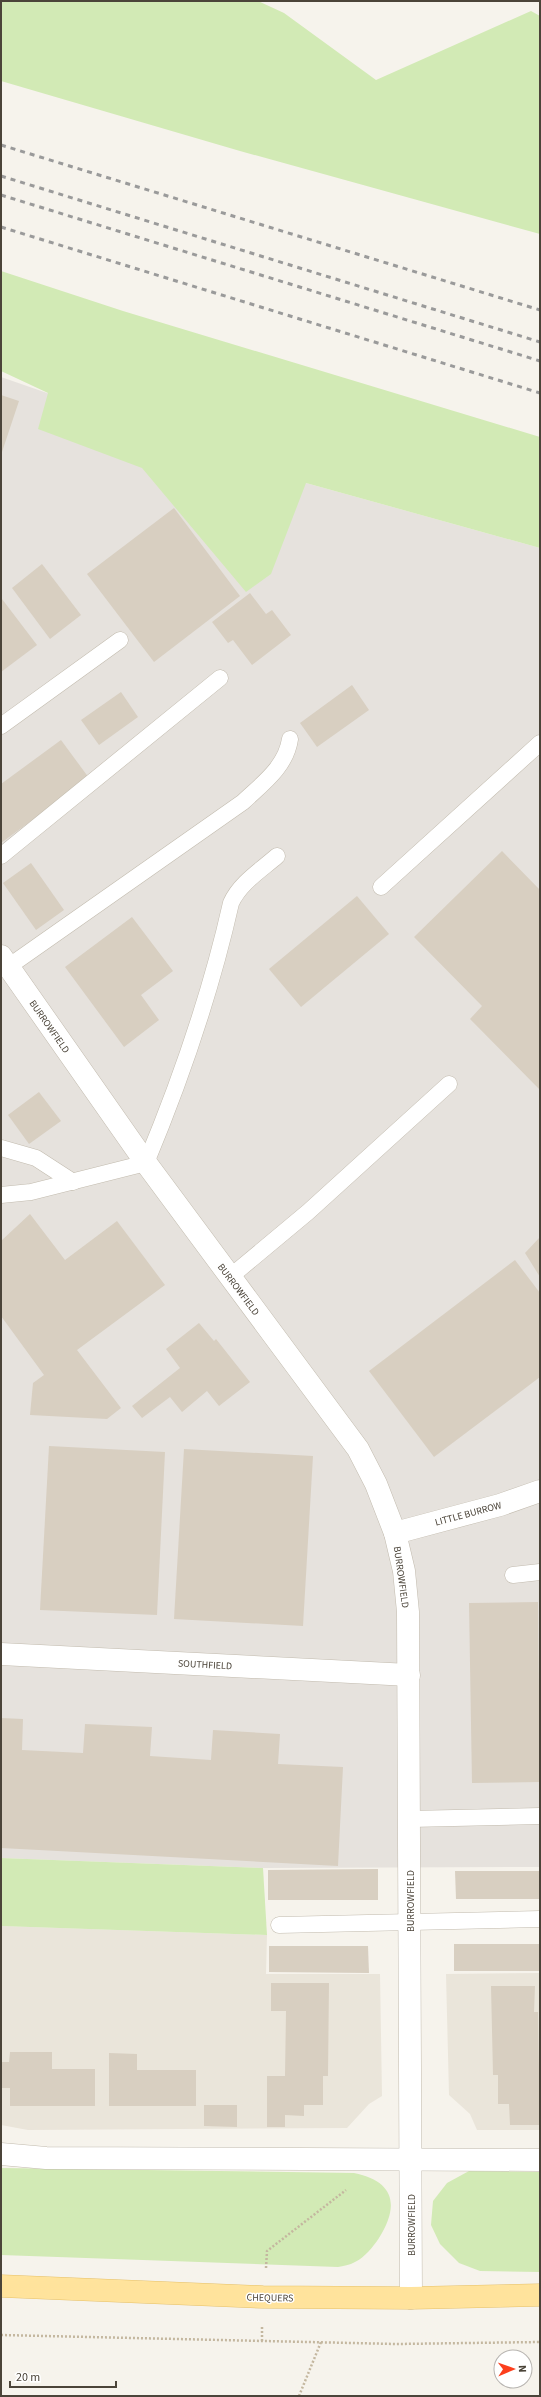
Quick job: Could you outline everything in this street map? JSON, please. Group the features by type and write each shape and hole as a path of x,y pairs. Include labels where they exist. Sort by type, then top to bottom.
{"main road":[{"name":"CHEQUERS","path":"1,2286 263,2297 411,2298 540,2296"}],"street":[{"name":"BURROWFIELD","path":"5,961 146,1163 358,1449 376,1484 396,1533 404,1571 409,1675 411,2298"},
{"name":"LITTLE BURROW","path":"396,1533 500,1505 540,1490"},
{"name":"SOUTHFIELD","path":"1,1654 409,1675"},
{"path":"1,2154 46,2158 411,2161 540,2160"}],"lane":[{"path":"1,726 120,640"},
{"path":"1,856 220,678"},
{"path":"5,961 243,802 276,771 288,752 290,739"},
{"path":"381,887 540,743"},
{"path":"1,1195 31,1192 146,1163 171,1103 194,1037 231,903 236,893 277,856"},
{"path":"230,1277 308,1212 449,1084"},
{"path":"1,1148 36,1158 73,1182"},
{"path":"513,1574 540,1572"},
{"path":"410,1819 540,1816"},
{"path":"279,1925 540,1919"}],"path":[{"path":"267,2251 353,2185 362,2160"},
{"path":"1,2335 396,2344 540,2342"},
{"path":"299,2396 322,2342"}],"shaded area":[{"path":"1,377 306,483 540,548 540,1867 263,1868 1,1858"},
{"path":"1,1926 267,1935 266,1974 380,1974 382,2096 369,2104 347,2128 28,2130 1,2125"},
{"path":"540,1973 540,2130 477,2130 470,2114 449,2095 446,1974"}],"green space":[{"path":"1,1 258,1 284,13 376,80 531,11 540,16 540,234 240,151 1,81"},
{"path":"1,271 123,311 540,437 540,548 306,483 271,574 246,592 142,468 38,429 48,393 1,371"},
{"path":"1,1858 263,1868 267,1935 1,1926"},
{"path":"1,2168 354,2173 378,2182 385,2188 391,2205 390,2215 379,2238 362,2257 349,2265 338,2267 1,2255"},
{"path":"469,2171 540,2172 540,2272 480,2271 459,2263 440,2244 431,2225 433,2201 447,2183"}],"building":[{"path":"1,395 19,401 1,455"},
{"path":"174,508 240,596 154,662 87,574"},
{"path":"42,564 81,615 50,639 12,588"},
{"path":"250,593 266,614 272,610 291,635 252,665 233,640 228,643 212,622"},
{"path":"2,599 37,645 1,672 1,600"},
{"path":"352,685 369,710 317,747 300,723"},
{"path":"121,692 138,717 99,745 81,720"},
{"path":"61,740 89,778 1,843 1,784"},
{"path":"502,851 540,890 540,1090 470,1019 482,1006 414,937"},
{"path":"31,863 64,910 36,930 3,883"},
{"path":"357,896 389,934 301,1007 269,969"},
{"path":"132,917 173,971 141,995 159,1020 124,1047 65,967"},
{"path":"39,1092 61,1121 29,1144 8,1115"},
{"path":"30,1214 65,1260 117,1221 165,1285 77,1350 121,1408 107,1419 30,1415 33,1383 44,1375 1,1316 1,1241"},
{"path":"540,1237 540,1277 525,1253"},
{"path":"515,1260 540,1293 540,1377 434,1457 369,1371"},
{"path":"199,1323 214,1341 216,1339 250,1382 219,1406 207,1391 182,1412 170,1397 142,1418 132,1406 180,1368 166,1349"},
{"path":"49,1446 165,1452 157,1615 40,1610"},
{"path":"184,1449 313,1456 303,1626 174,1619"},
{"path":"538,1602 540,1782 472,1783 469,1603"},
{"path":"1,1718 23,1719 22,1750 83,1753 85,1724 152,1727 150,1756 211,1760 213,1730 280,1734 278,1764 343,1767 338,1866 1,1848"},
{"path":"378,1869 378,1900 268,1900 268,1870"},
{"path":"455,1871 540,1871 540,1899 456,1899"},
{"path":"454,1944 540,1944 540,1971 454,1971"},
{"path":"269,1946 368,1946 369,1973 269,1972"},
{"path":"271,1983 329,1983 328,2076 323,2076 323,2105 304,2105 304,2116 285,2115 285,2127 267,2127 267,2076 285,2076 286,2011 271,2011"},
{"path":"491,1986 535,1986 534,2012 538,2012 540,2125 510,2125 509,2104 498,2104 498,2075 493,2075"},
{"path":"10,2052 52,2052 52,2069 95,2069 95,2106 10,2106 10,2088 1,2088 1,2062 9,2062"},
{"path":"109,2053 137,2054 137,2070 196,2070 196,2106 109,2106"},
{"path":"204,2105 237,2105 237,2127 204,2126"}],"railway":[{"path":"1,145 540,310"},
{"path":"1,176 540,342"},
{"path":"1,195 540,361"},
{"path":"1,227 540,393"}]}
